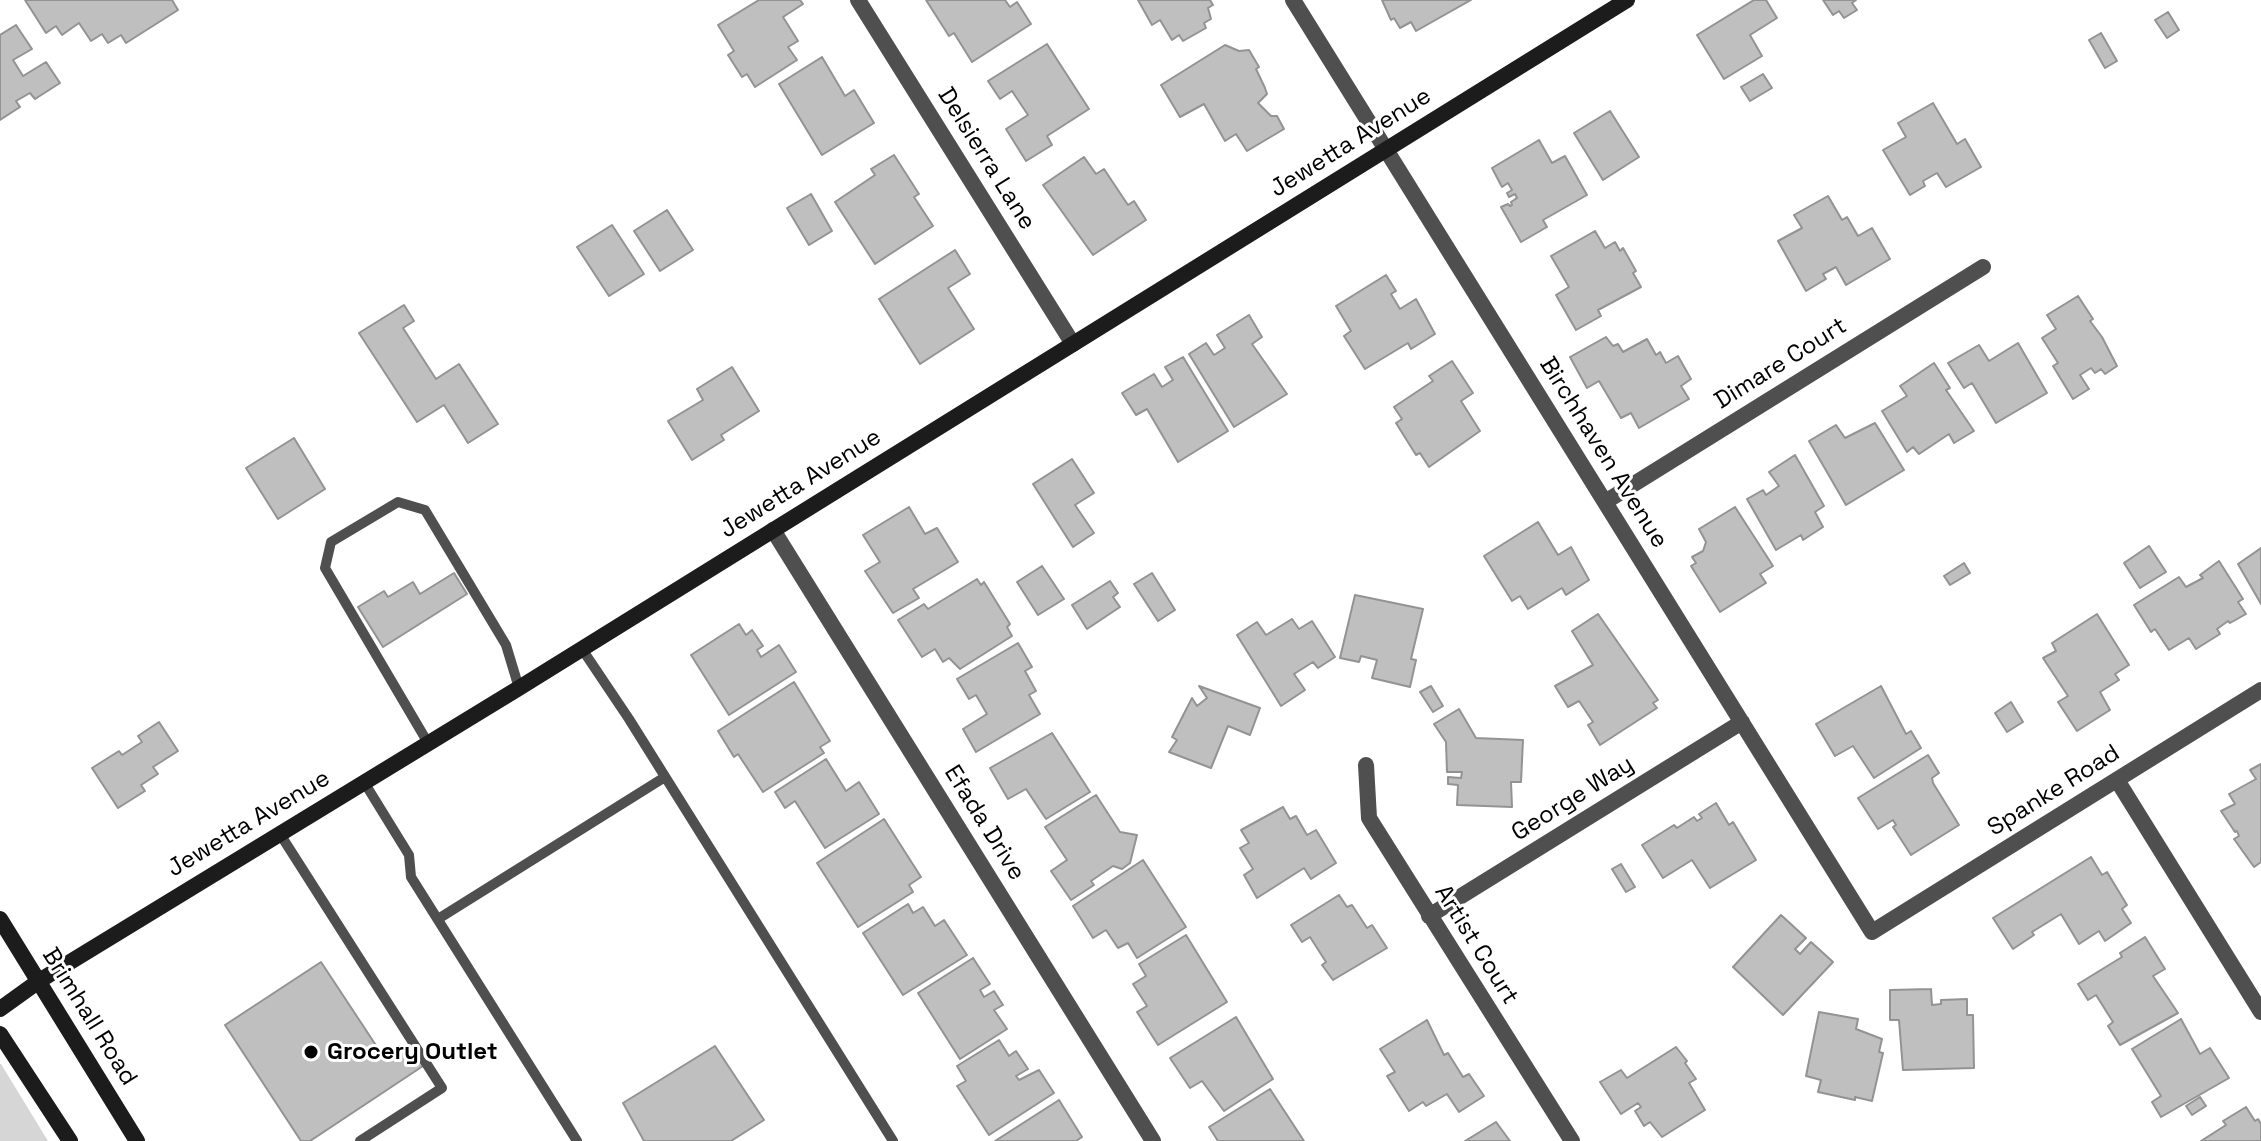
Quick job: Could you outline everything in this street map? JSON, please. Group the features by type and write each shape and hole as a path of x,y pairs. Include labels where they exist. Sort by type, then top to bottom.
{"street":[{"name":"Delsierra Lane","path":"858,0 1073,344"},
{"name":"Birchhaven Avenue","path":"1293,0 1872,932"},
{"name":"Jewetta Avenue","path":"0,1009 39,981 519,688 1627,0"},
{"name":"Dimare Court","path":"1605,502 1983,267"},
{"name":"Efada Drive","path":"773,530 1153,1141"},
{"name":"Spanke Road","path":"1872,932 2261,690"},
{"name":"George Way","path":"1429,916 1742,722"},
{"name":"Artist Court","path":"1366,765 1369,818 1572,1141"},
{"path":"2117,780 2261,1012"},
{"name":"Brimhall Road","path":"0,919 137,1141"},
{"path":"0,1034 70,1141"}],"lane":[{"path":"428,743 325,568 331,542 398,502 425,510 506,645 519,688"},
{"path":"582,649 893,1141"},
{"path":"438,919 665,777"},
{"path":"364,782 409,855 411,877 577,1141"},
{"path":"280,834 442,1088 360,1141"}],"shaded area":[{"path":"1,1064 48,1141 0,1141"}],"building":[{"path":"25,0 172,0 178,10 126,43 121,35 108,43 102,34 91,41 79,23 62,35 56,26 46,33"},
{"path":"759,0 800,0 803,4 783,17 798,41 788,47 797,60 755,87 747,74 742,77 728,55 734,51 718,25"},
{"path":"926,0 1005,0 1010,7 1017,2 1031,24 972,62 954,33 949,36"},
{"path":"1138,0 1210,0 1213,5 1208,8 1211,19 1204,23 1206,28 1183,41 1179,35 1172,40 1160,20 1152,25"},
{"path":"1382,0 1471,0 1416,31 1411,22 1400,28 1394,18 1391,20"},
{"path":"1754,0 1766,0 1777,18 1750,35 1762,56 1724,79 1697,35"},
{"path":"1823,0 1856,0 1852,3 1857,10 1844,18 1839,11 1833,15"},
{"path":"2168,12 2179,30 2167,38 2155,20"},
{"path":"16,25 32,49 13,60 23,76 46,62 60,83 35,99 30,93 16,101 20,107 0,120 0,35"},
{"path":"2101,33 2117,61 2105,68 2089,40"},
{"path":"1047,44 1089,109 1047,136 1052,145 1026,161 1006,129 1028,115 1012,91 1000,99 988,81"},
{"path":"1225,45 1239,51 1249,50 1259,67 1256,69 1267,94 1258,103 1271,116 1277,116 1284,129 1247,151 1236,134 1225,141 1204,104 1180,117 1161,85"},
{"path":"822,57 845,96 854,90 874,123 822,155 779,84"},
{"path":"1763,74 1772,88 1750,101 1741,87"},
{"path":"1933,103 1957,144 1965,139 1981,167 1946,187 1937,173 1923,181 1925,186 1910,195 1883,150 1906,137 1898,123"},
{"path":"1610,111 1639,157 1603,180 1574,133"},
{"path":"1539,140 1552,163 1565,156 1587,195 1543,220 1547,227 1521,242 1501,207 1512,205 1511,202 1517,198 1515,194 1509,197 1507,193 1512,190 1508,183 1502,187 1492,168"},
{"path":"894,155 919,194 914,197 933,226 875,264 835,202 875,175 871,169"},
{"path":"1084,157 1096,174 1104,169 1128,205 1134,201 1146,220 1093,255 1043,185"},
{"path":"811,194 832,231 809,245 787,208"},
{"path":"1828,196 1842,220 1847,217 1858,236 1872,228 1890,259 1846,285 1836,267 1823,274 1826,279 1806,291 1778,241 1802,228 1794,215"},
{"path":"667,210 693,250 660,271 634,231"},
{"path":"612,225 644,274 609,296 577,247"},
{"path":"1595,231 1605,248 1615,242 1620,251 1623,248 1641,287 1598,310 1601,316 1576,330 1556,295 1569,287 1551,256"},
{"path":"955,250 970,274 948,288 974,329 920,364 879,299"},
{"path":"1386,275 1396,291 1391,294 1400,309 1416,299 1435,334 1411,349 1408,343 1365,369 1344,336 1351,331 1336,306"},
{"path":"2078,296 2117,366 2105,374 2101,369 2095,373 2091,368 2080,375 2089,389 2073,399 2053,366 2058,363 2042,338 2056,329 2047,315"},
{"path":"404,305 414,321 403,328 436,379 459,364 498,424 468,443 444,405 417,422 359,333"},
{"path":"1249,315 1262,337 1252,344 1287,394 1234,427 1189,354 1206,343 1214,355 1225,348 1217,335"},
{"path":"1606,337 1613,346 1618,344 1623,352 1647,339 1656,355 1660,352 1666,363 1678,356 1691,379 1681,386 1689,399 1639,428 1631,413 1621,418 1599,381 1587,388 1570,357"},
{"path":"2018,343 2047,393 1996,423 1972,383 1964,388 1948,363 1979,345 1989,361"},
{"path":"1183,357 1228,431 1178,462 1147,409 1136,415 1122,393 1154,374 1162,387 1173,380 1165,367"},
{"path":"1452,361 1473,393 1461,401 1480,431 1429,467 1420,453 1416,455 1396,423 1402,419 1394,407 1433,381 1429,376"},
{"path":"1934,363 1950,388 1946,390 1974,431 1954,443 1949,434 1919,454 1913,447 1907,452 1882,411 1907,396 1900,386"},
{"path":"732,367 759,411 721,435 724,440 692,460 668,421 703,400 697,389"},
{"path":"1875,423 1904,470 1846,505 1809,441 1836,425 1845,438"},
{"path":"294,438 325,489 278,519 246,468"},
{"path":"1795,455 1824,506 1815,512 1823,527 1803,540 1801,535 1776,550 1747,499 1763,490 1766,495 1779,486 1769,472"},
{"path":"1072,459 1094,493 1075,505 1094,533 1073,547 1033,484"},
{"path":"909,507 925,534 937,528 958,562 913,589 919,598 893,613 865,571 880,562 863,535"},
{"path":"1735,507 1773,566 1760,574 1766,583 1720,612 1691,566 1696,563 1692,557 1703,551 1706,542 1699,529"},
{"path":"1538,522 1558,555 1571,547 1589,580 1566,595 1562,588 1528,609 1520,596 1512,601 1484,556"},
{"path":"2149,546 2166,572 2140,588 2124,563"},
{"path":"2261,548 2261,604 2238,564"},
{"path":"2219,561 2243,599 2238,602 2246,614 2230,623 2228,621 2217,629 2220,634 2196,649 2189,638 2169,650 2155,629 2151,632 2134,605 2179,577 2186,587 2203,578 2200,575"},
{"path":"1964,563 1970,573 1950,585 1944,576"},
{"path":"1042,566 1064,599 1038,615 1017,582"},
{"path":"454,573 467,594 383,647 358,607 384,591 388,597 413,582 420,594"},
{"path":"1152,573 1175,610 1158,621 1134,584"},
{"path":"977,579 981,585 984,582 1010,624 1007,627 1012,636 960,669 949,658 943,662 935,649 922,657 898,620 924,604 928,609"},
{"path":"1110,581 1118,593 1113,597 1120,607 1087,629 1072,605"},
{"path":"1355,595 1423,609 1411,659 1416,660 1410,687 1372,678 1377,660 1361,656 1359,662 1340,658"},
{"path":"1598,614 1658,700 1653,703 1657,708 1600,745 1588,725 1593,722 1579,701 1568,707 1555,686 1593,665 1572,631"},
{"path":"2097,614 2129,665 2115,674 2119,680 2100,692 2110,710 2077,731 2058,702 2068,696 2043,658 2056,651 2052,643"},
{"path":"1292,619 1299,629 1312,621 1335,657 1318,668 1313,662 1294,674 1305,690 1281,706 1237,635 1257,622 1266,635"},
{"path":"739,624 746,635 752,630 763,646 757,650 761,657 779,645 796,672 729,715 691,655"},
{"path":"1018,643 1032,667 1025,671 1036,691 1029,695 1040,714 976,752 963,729 987,714 976,695 969,699 957,679"},
{"path":"794,682 830,741 820,747 824,753 763,792 738,754 734,757 718,731"},
{"path":"1199,686 1260,708 1250,735 1228,726 1211,768 1169,752 1177,740 1172,737 1192,698 1197,706 1207,698"},
{"path":"1431,686 1443,706 1433,712 1420,692"},
{"path":"1881,686 1906,734 1911,731 1921,748 1874,778 1853,746 1835,756 1816,724"},
{"path":"2011,702 2023,722 2007,732 1995,713"},
{"path":"1459,709 1476,738 1523,740 1521,782 1511,782 1512,807 1457,805 1458,785 1448,784 1448,777 1461,778 1462,772 1447,772 1446,742 1434,724"},
{"path":"159,722 178,751 153,767 158,774 141,785 145,791 118,808 92,768 119,751 122,755 142,742 138,736"},
{"path":"1052,733 1090,792 1046,819 1026,789 1008,799 990,768"},
{"path":"1928,755 1939,773 1932,778 1933,783 1959,825 1911,855 1893,827 1896,825 1893,820 1878,829 1858,798"},
{"path":"826,759 846,791 859,782 879,814 825,848 795,801 785,808 775,792"},
{"path":"2261,764 2261,862 2254,867 2234,839 2239,836 2237,831 2221,811 2235,804 2229,794 2256,779 2250,770"},
{"path":"1096,795 1120,832 1137,835 1130,863 1122,869 1113,866 1091,881 1094,885 1071,900 1051,871 1067,860 1045,827"},
{"path":"1716,803 1729,825 1733,822 1756,860 1710,888 1692,860 1663,878 1642,845 1674,825 1677,828 1694,817 1697,821 1702,818 1699,814"},
{"path":"1283,807 1290,819 1296,816 1307,835 1316,830 1336,863 1311,879 1304,868 1257,898 1244,875 1253,869 1240,848 1249,843 1241,830"},
{"path":"884,819 921,877 909,885 913,892 858,927 817,863"},
{"path":"2091,857 2102,875 2107,872 2127,905 2122,909 2131,923 2105,941 2099,931 2079,944 2061,914 2032,932 2034,935 2013,949 1993,918"},
{"path":"1143,860 1186,927 1137,958 1128,943 1118,948 1106,930 1093,938 1073,906"},
{"path":"1621,864 1635,887 1626,892 1612,869"},
{"path":"1339,895 1347,907 1352,905 1367,928 1372,925 1387,948 1333,980 1322,965 1326,962 1310,937 1302,942 1291,925"},
{"path":"908,904 913,913 923,907 935,926 944,920 967,955 903,995 863,933"},
{"path":"1781,915 1806,938 1795,949 1800,954 1811,942 1833,962 1783,1015 1733,967"},
{"path":"1186,935 1227,1002 1158,1045 1137,1012 1147,1006 1133,984 1146,976 1139,964"},
{"path":"2145,937 2165,969 2153,976 2178,1013 2120,1045 2108,1026 2113,1022 2096,995 2088,1000 2078,984 2122,957 2120,953"},
{"path":"973,958 990,984 980,990 984,997 994,991 1003,1005 994,1010 1007,1029 960,1059 918,993"},
{"name":"Grocery Outlet","path":"321,962 385,1059 409,1044 423,1066 310,1141 301,1141 225,1025"},
{"path":"1931,989 1932,1005 1941,1004 1941,1000 1967,999 1967,1015 1973,1015 1974,1068 1903,1070 1899,1020 1890,1020 1890,990"},
{"path":"1819,1012 1858,1019 1856,1029 1882,1039 1879,1052 1883,1053 1872,1101 1818,1092 1821,1080 1806,1076"},
{"path":"1236,1017 1273,1079 1224,1111 1202,1081 1190,1088 1170,1058"},
{"path":"2181,1019 2200,1054 2210,1048 2229,1078 2161,1117 2152,1102 2161,1096 2132,1049"},
{"path":"1427,1020 1444,1055 1448,1053 1463,1077 1469,1074 1484,1096 1459,1112 1447,1094 1426,1106 1423,1102 1409,1111 1387,1076 1395,1072 1380,1049"},
{"path":"999,1040 1009,1056 1016,1051 1028,1069 1016,1076 1019,1080 1039,1070 1054,1093 989,1135 957,1086 966,1081 957,1066"},
{"path":"715,1046 764,1120 731,1141 644,1141 623,1103"},
{"path":"1676,1047 1696,1079 1689,1083 1705,1110 1662,1137 1650,1122 1644,1126 1635,1111 1641,1107 1638,1103 1621,1114 1600,1082 1621,1070 1627,1078"},
{"path":"1270,1089 1304,1141 1218,1141 1209,1127"},
{"path":"2200,1097 2206,1106 2192,1115 2186,1106"},
{"path":"1059,1100 1082,1137 1076,1141 995,1141"},
{"path":"2246,1107 2255,1121 2258,1119 2261,1124 2261,1141 2201,1141 2226,1125 2223,1121"},
{"path":"1496,1122 1510,1141 1465,1141"}],"place":[{"name":"Grocery Outlet","path":"311,1052"}]}
